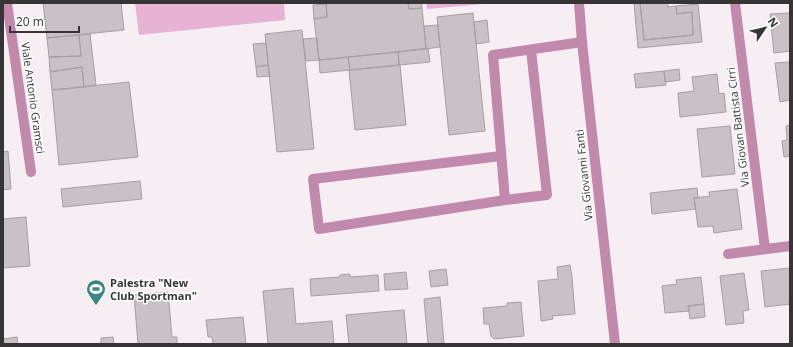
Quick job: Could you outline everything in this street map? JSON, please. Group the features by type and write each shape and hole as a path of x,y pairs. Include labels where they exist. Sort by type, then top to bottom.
{"street":[{"name":"Viale Antonio Gramsci","path":"7,3 31,172"},
{"name":"Via Giovanni Fanti","path":"579,3 615,344"},
{"name":"Via Giovan Battista Cirri","path":"735,3 765,249"},
{"path":"505,200 493,55 582,42"},
{"path":"501,156 313,179 319,229 505,200 547,195 531,50"},
{"path":"728,254 790,246"}],"shaded area":[{"path":"135,3 284,3 285,20 139,35"},
{"path":"426,3 494,3 427,9"}],"building":[{"path":"43,3 121,3 124,30 47,38"},
{"path":"408,3 409,9 422,8 426,49 319,60 314,19 327,17 326,4"},
{"path":"408,3 422,3 422,8 409,9"},
{"path":"634,3 640,3 644,40 693,35 692,12 677,14 676,6 698,4 702,42 638,48"},
{"path":"640,3 668,3 668,7 676,6 677,14 692,12 693,35 644,40"},
{"path":"326,4 327,17 314,19 313,5"},
{"path":"473,13 485,131 449,135 437,17"},
{"path":"790,13 790,51 774,53 770,14"},
{"path":"487,20 489,42 476,44 474,22"},
{"path":"438,25 440,47 426,49 424,26"},
{"path":"302,30 314,149 277,152 265,34"},
{"path":"90,34 96,85 84,87 82,67 50,72 49,57 81,56 79,35"},
{"path":"79,35 81,56 49,57 47,38"},
{"path":"317,38 319,60 306,61 303,39"},
{"path":"266,43 268,65 256,67 253,44"},
{"path":"428,48 430,62 399,65 398,52"},
{"path":"398,52 399,65 350,70 348,57"},
{"path":"348,57 350,70 320,73 319,60"},
{"path":"790,62 790,100 780,102 775,63"},
{"path":"268,65 270,76 257,77 256,67"},
{"path":"400,65 406,125 355,130 349,70"},
{"path":"82,67 84,87 52,90 50,72"},
{"path":"679,69 680,80 665,82 664,71"},
{"path":"664,71 666,85 636,88 634,74"},
{"path":"717,74 719,94 724,93 726,112 680,117 678,93 694,91 692,77"},
{"path":"129,82 138,157 59,165 52,90"},
{"path":"790,125 790,156 784,157 782,141 787,140 786,126"},
{"path":"730,126 735,174 702,177 697,129"},
{"path":"8,151 11,189 3,190 3,152"},
{"path":"140,181 142,199 63,207 61,189"},
{"path":"697,188 698,198 694,198 696,209 652,214 650,193"},
{"path":"737,189 742,229 714,233 713,226 698,227 694,198 710,196 709,192"},
{"path":"26,217 30,266 3,268 3,219"},
{"path":"570,265 575,314 552,316 553,319 541,321 538,281 558,279 557,267"},
{"path":"790,268 790,304 765,307 761,271"},
{"path":"446,269 448,285 431,287 429,271"},
{"path":"406,272 408,289 385,290 384,274"},
{"path":"744,273 749,310 743,311 744,323 726,325 720,276"},
{"path":"350,274 350,277 378,275 379,291 311,296 310,279 340,277 340,275"},
{"path":"701,277 704,304 688,306 689,311 665,313 662,286 677,284 676,280"},
{"path":"293,288 296,324 332,321 334,344 268,344 263,291"},
{"path":"168,292 172,337 177,337 177,344 138,344 134,295"},
{"path":"440,297 444,343 428,344 424,299"},
{"path":"521,302 524,336 494,339 491,336 489,324 484,324 483,308 507,306 507,303"},
{"path":"704,304 705,317 690,319 688,306"},
{"path":"404,310 407,344 349,344 346,315"},
{"path":"243,317 246,344 213,344 212,337 208,337 206,320"},
{"path":"17,337 18,344 3,344 3,339"},
{"path":"113,337 114,344 95,344 101,343 101,338"}],"place":[{"name":"Palestra \"New Club Sportman\"","path":"96,306"}]}
